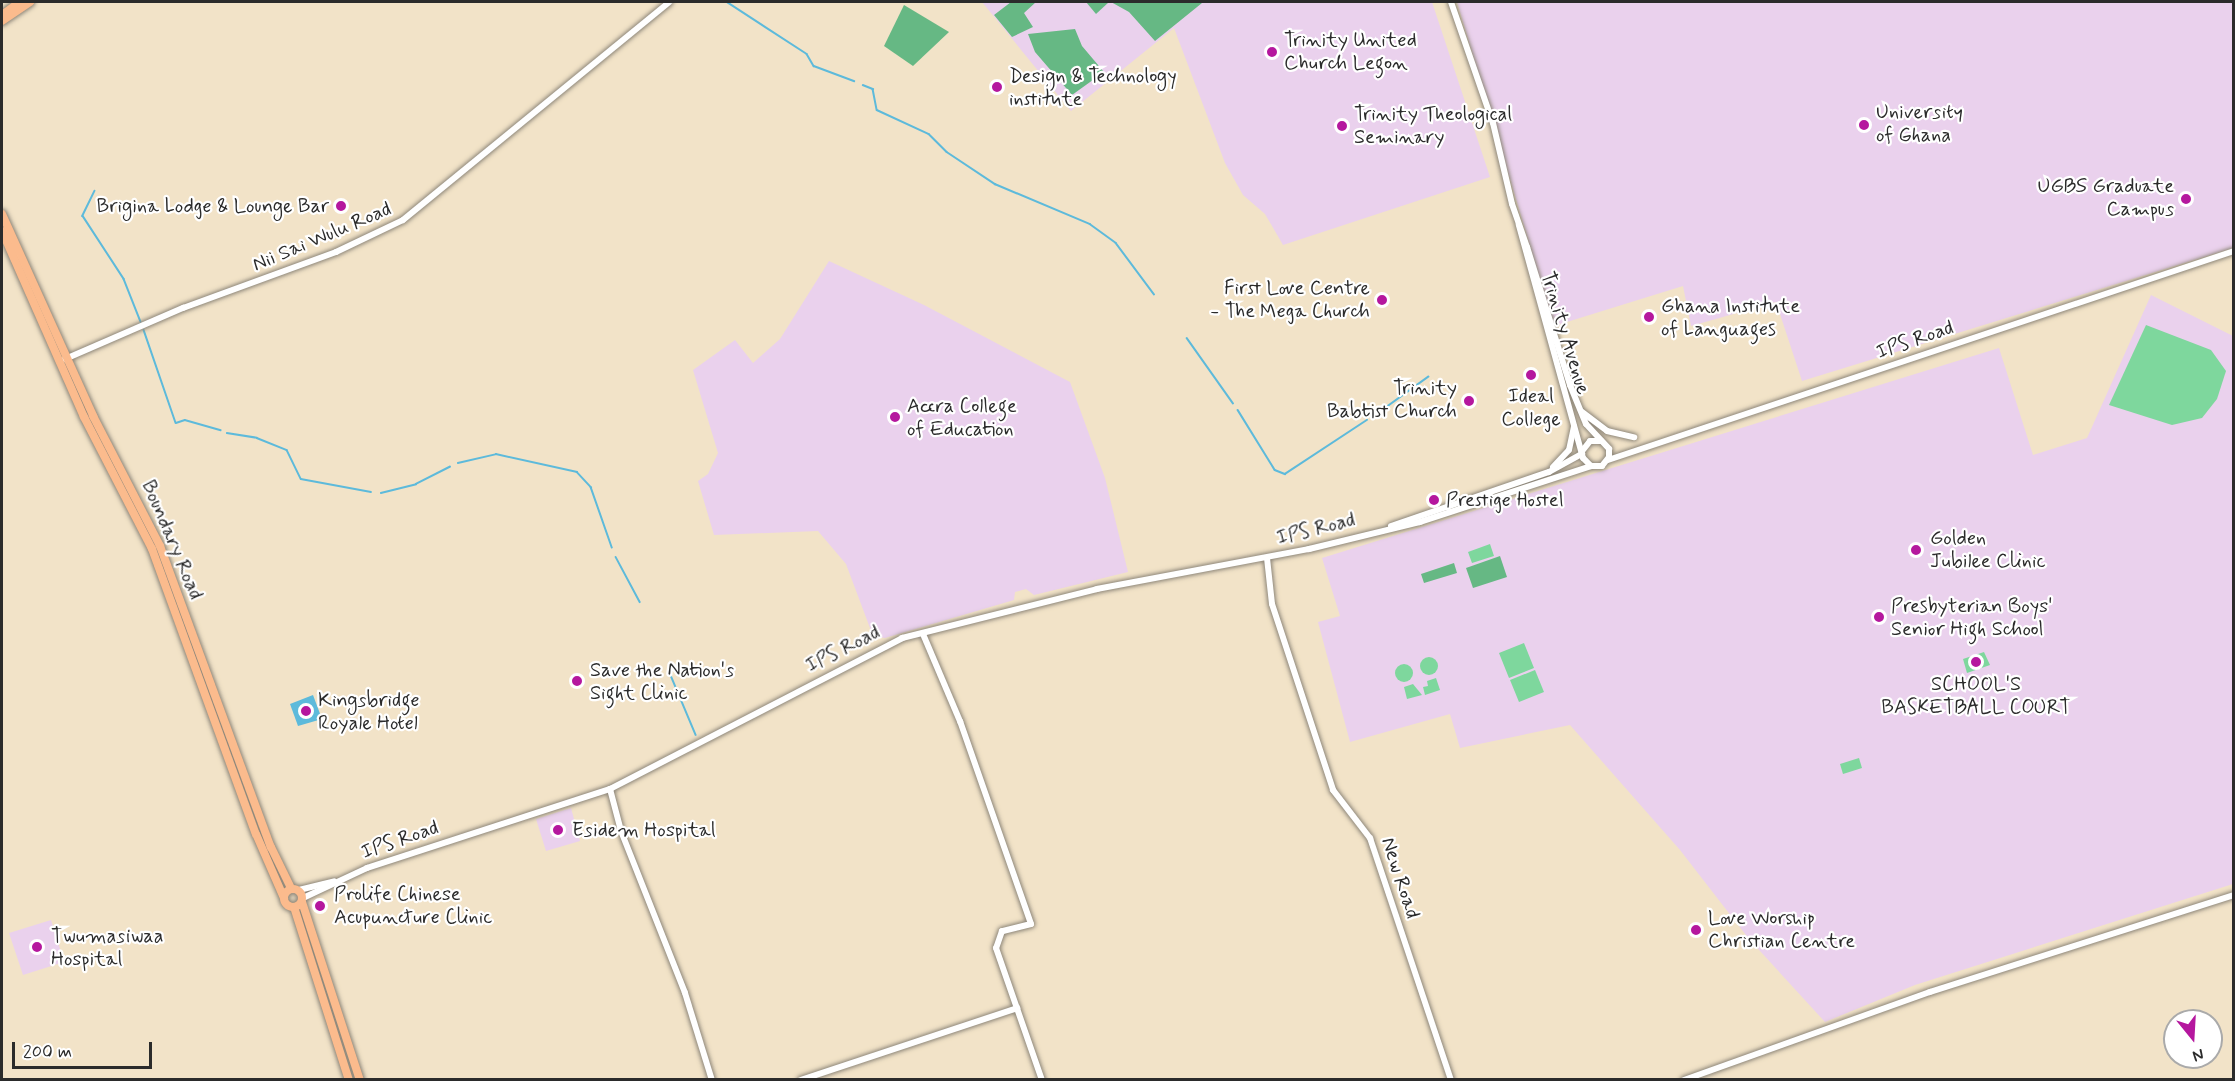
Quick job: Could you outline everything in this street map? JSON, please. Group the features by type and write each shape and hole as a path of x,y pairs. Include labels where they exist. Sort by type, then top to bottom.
{"main road":[{"path":"2,15 20,2"},
{"path":"2,21 30,2"},
{"name":"Boundary Road","path":"2,214 67,358 160,546 267,839 302,900"},
{"name":"Boundary Road","path":"2,231 59,363 152,549 256,834 284,898"},
{"path":"295,889 284,898 294,907 349,1080"},
{"path":"294,907 302,900 360,1080"}],"street":[{"name":"Nii Sai Wulu Road","path":"59,363 183,308 336,252 403,220 669,2"},
{"name":"Trinity Avenue","path":"1451,2 1493,123 1582,452"},
{"name":"Trinity Avenue","path":"1519,225 1580,410 1601,441"},
{"name":"IPS Road","path":"1608,460 2234,251"},
{"path":"1580,410 1603,429 1634,437"},
{"path":"1549,472 1568,453 1575,424"},
{"path":"1590,441 1601,441 1609,449 1608,460 1598,467 1590,466 1582,452 1590,441"},
{"name":"IPS Road","path":"1388,527 1412,515 1549,472 1582,452"},
{"name":"IPS Road","path":"302,900 341,880 432,846 610,789 880,647 1097,590 1266,558 1388,527 1420,522 1590,466"},
{"name":"New Road","path":"1266,558 1272,604 1333,790 1370,838 1450,1080"},
{"path":"923,634 960,721 1031,924 1002,931 997,942 1042,1080"},
{"path":"610,789 621,831 685,993 712,1080"},
{"name":"IPS Road","path":"295,889 341,880"},
{"path":"1684,1080 1930,992 2234,895"},
{"path":"801,1080 1017,1008"}],"shaded area":[{"name":"Trinity Theological Seminary","path":"982,2 1432,2 1490,177 1283,245 1265,214 1243,195 1225,163 1174,28 1071,111"},
{"name":"University of Ghana","path":"1457,2 2233,2 2233,248 1802,381 1776,302 1691,326 1683,286 1554,326"},
{"name":"Accra College of Education","path":"829,261 924,305 1070,382 1105,478 1128,572 1034,595 1026,589 1015,592 1014,600 885,638 873,636 846,564 818,531 714,535 698,481 708,474 718,453 693,370 735,340 753,363 780,339"},
{"name":"Presbyterian Boys' Senior High School","path":"2151,295 2233,336 2233,884 1915,985 1825,1022 1749,939 1680,850 1570,725 1460,748 1450,714 1350,742 1318,622 1340,616 1322,558 1999,348 2033,455 2087,438"},
{"name":"Esidem Hospital","path":"571,808 580,841 546,851 536,819"},
{"name":"Twumasiwaa Hospital","path":"51,920 64,962 23,975 9,933"}],"green space":[{"path":"1011,2 1036,2 1024,13 1033,27 1012,37 994,15"},
{"path":"1086,2 1109,2 1096,14"},
{"path":"1111,2 1202,3 1155,41 1129,12"},
{"path":"904,5 949,32 913,66 884,46"},
{"path":"1075,29 1082,46 1104,72 1072,95 1035,52 1028,34"},
{"path":"2146,325 2211,350 2226,371 2217,399 2202,418 2172,425 2109,405"},
{"path":"1490,544 1494,556 1472,563 1468,552"},
{"path":"1500,556 1507,577 1473,588 1466,568"},
{"path":"1454,563 1457,573 1424,583 1421,574"},
{"path":"1524,643 1534,668 1509,678 1499,653"},
{"name":"SCHOOL'S BASKETBALL COURT","path":"1984,652 1990,665 1967,673 1963,659"},
{"path":"1425,657 1433,657 1438,662 1436,673 1425,675 1420,670 1420,662"},
{"path":"1400,664 1408,664 1413,669 1411,680 1400,682 1395,677 1395,669"},
{"path":"1535,670 1544,692 1519,702 1510,680"},
{"path":"1436,678 1440,690 1425,695 1423,687 1428,686 1427,681"},
{"path":"1413,684 1422,695 1407,699 1404,687"},
{"path":"1859,758 1862,768 1843,774 1840,764"}],"water":[{"name":"Kingsbridge Royale Hotel","path":"313,695 322,719 298,726 290,704"}],"waterway":[{"path":"727,2 807,54 814,66 854,81"},
{"path":"863,85 873,89 877,110 929,134 947,152 995,184 1090,224 1116,243 1154,294"},
{"path":"95,191 83,216 124,279 141,322"},
{"path":"144,330 176,423 185,420 221,430"},
{"path":"1187,338 1233,403"},
{"path":"1378,413 1428,377"},
{"path":"1238,410 1275,470 1285,474 1367,420"},
{"path":"227,433 257,438 287,450 301,479 371,492"},
{"path":"458,463 496,454 577,472 591,487 612,547"},
{"path":"381,493 416,484 450,467"},
{"path":"616,557 640,602"},
{"path":"670,673 696,735"}],"place":[{"name":"Trinity United Church Legon","path":"1272,52"},
{"name":"Design & Technology institute","path":"997,87"},
{"name":"University of Ghana","path":"1864,125"},
{"name":"Trinity Theological Seminary","path":"1342,126"},
{"name":"UGBS Graduate Campus","path":"2186,199"},
{"name":"Brigina Lodge & Lounge Bar","path":"341,206"},
{"name":"First Love Centre - The Mega Church","path":"1382,300"},
{"name":"Ghana Institute of Languages","path":"1649,317"},
{"name":"Ideal College","path":"1531,375"},
{"name":"Trinity Babtist Church","path":"1469,401"},
{"name":"Accra College of Education","path":"895,417"},
{"name":"Prestige Hostel","path":"1434,500"},
{"name":"Golden Jubilee Clinic","path":"1916,550"},
{"name":"Presbyterian Boys' Senior High School","path":"1879,617"},
{"name":"SCHOOL'S BASKETBALL COURT","path":"1976,662"},
{"name":"Save the Nation's Sight Clinic","path":"577,681"},
{"name":"Kingsbridge Royale Hotel","path":"306,711"},
{"name":"Esidem Hospital","path":"558,830"},
{"name":"Prolife Chinese Acupuncture Clinic","path":"320,906"},
{"name":"Love Worship Christian Centre","path":"1696,930"},
{"name":"Twumasiwaa Hospital","path":"37,947"}]}
